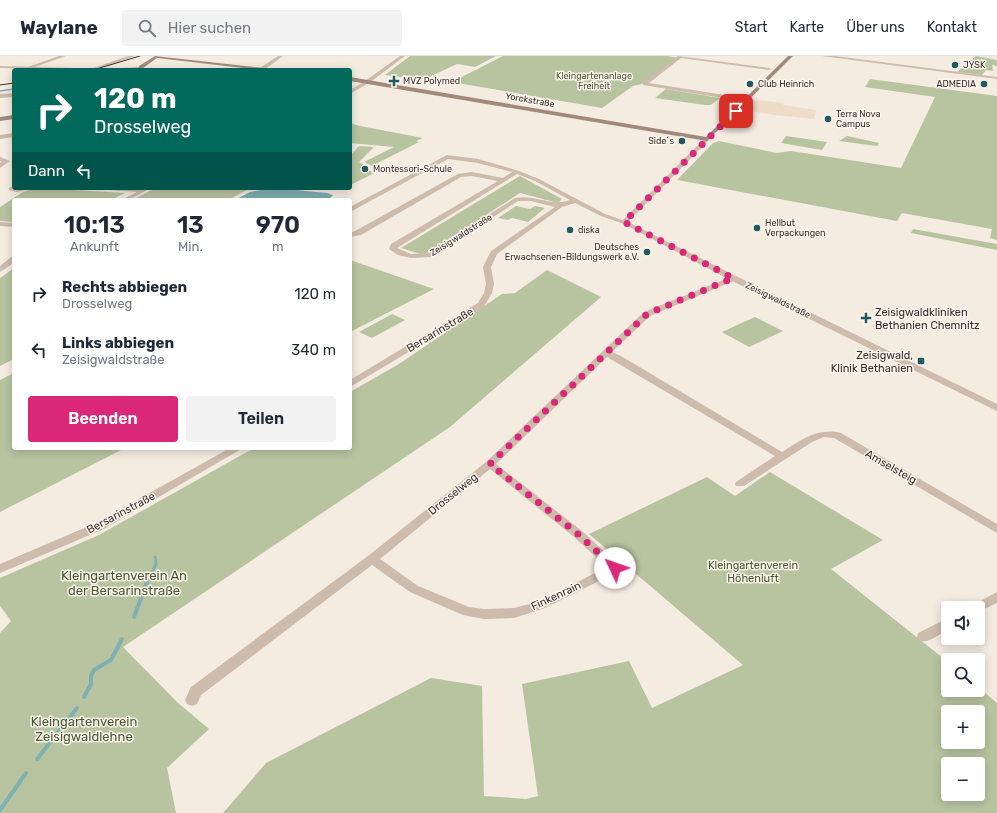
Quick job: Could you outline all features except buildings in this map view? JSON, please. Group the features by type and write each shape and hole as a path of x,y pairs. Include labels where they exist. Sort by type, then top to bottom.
{"main road":[{"path":"141,68 146,62 158,56 254,68"},
{"path":"707,139 791,56"},
{"name":"Yorckstraße","path":"352,79 707,139"},
{"path":"0,119 12,117"}],"street":[{"path":"0,67 27,68 64,56"},
{"path":"96,68 133,56"},
{"path":"263,68 281,56"},
{"path":"352,91 403,56"},
{"path":"747,100 645,84 681,56 769,69"},
{"path":"824,56 997,78"},
{"path":"0,96 12,95"},
{"path":"0,134 12,134"},
{"path":"0,138 12,135"},
{"path":"624,222 707,139"},
{"name":"Zeisigwaldstraße","path":"352,209 447,157 478,161 517,172 537,180 609,218 624,222 733,278 997,408"},
{"path":"0,159 7,162 0,166"},
{"name":"Zeisigwaldstraße","path":"517,172 394,246 393,249 411,256 424,257 429,255 517,199 531,199 560,206"},
{"path":"352,234 364,229 460,175 472,174 503,180"},
{"path":"128,198 144,190"},
{"name":"Bersarinstraße","path":"352,383 481,305 488,293 490,284 486,267 494,253 560,206 575,201"},
{"path":"0,224 12,225"},
{"path":"0,270 12,261"},
{"name":"Drosselweg","path":"192,700 196,691 372,559 490,464 647,314 733,278"},
{"path":"606,353 618,358 782,456"},
{"name":"Amselsteig","path":"740,484 782,456 821,434 829,433 837,435 997,529"},
{"name":"Bersarinstraße","path":"0,569 100,526 234,450"},
{"name":"Finkenrain","path":"372,559 414,589 466,612 484,614 514,613 541,605 615,568 578,534 490,464"},
{"path":"985,604 997,597"},
{"path":"923,636 941,627"}],"green space":[{"path":"410,56 496,56 475,67 457,64 425,79 404,75 401,77 385,75"},
{"name":"Kleingartenanlage Freiheit","path":"503,56 667,56 678,58 642,84 633,86 602,108 452,82"},
{"path":"976,56 997,60 997,66 992,65 993,71 986,70 982,75 957,72"},
{"path":"870,79 997,96 997,240 990,238 992,229 902,213 897,221 677,180 713,143 719,141 777,153 791,151 901,168 935,97 865,87"},
{"path":"666,89 720,98 711,105 705,105 655,98"},
{"path":"352,124 423,138 416,141 419,142 372,166 364,162 394,147 352,143"},
{"path":"786,136 827,142 822,150 781,143"},
{"path":"847,136 879,143 877,146 839,141"},
{"path":"359,146 374,147 359,162 365,165 373,174 352,184 352,154"},
{"path":"520,176 562,199 558,203 520,193 424,255 401,248"},
{"path":"30,190 72,190 125,193 115,198 14,198 23,192"},
{"path":"152,190 247,190 232,198 136,198"},
{"path":"12,199 12,222 0,221 0,207"},
{"path":"516,206 530,209 535,206 545,208 528,222 512,218 508,220 498,218"},
{"path":"913,229 997,244 997,250 911,233"},
{"path":"352,261 434,289 352,331"},
{"path":"12,269 12,360 0,366 0,278"},
{"name":"Kleingartenverein An der Bersarinstraße","path":"547,270 601,297 450,427 123,647 177,702 209,729 167,768 176,813 0,813 0,633 11,621 0,606 0,578 99,535 250,450 352,450 352,391 399,364 502,294 515,293"},
{"path":"392,314 405,320 372,338 359,332"},
{"path":"755,317 783,331 749,347 722,332"},
{"path":"12,374 12,450 121,450 0,512 0,380"},
{"name":"Kleingartenverein Höhenluft","path":"770,472 883,540 831,569 941,656 941,697 985,697 985,693 997,703 997,813 223,813 266,763 431,678 482,686 484,796 526,799 538,796 522,684 629,661 652,708 743,665 589,534 707,477 735,496"}],"shaded area":[{"path":"753,100 784,103 783,105 816,110 814,119 744,110"}],"water":[{"path":"262,190 295,190 333,195 331,198 239,198 250,192"}],"waterway":[{"path":"0,91 12,89"},
{"path":"147,583 156,564 155,557"},
{"path":"134,617 147,582"},
{"path":"84,697 91,684 91,676 94,670 111,660 122,639"},
{"path":"37,759 77,708"},
{"path":"0,810 26,773"}],"tram line":[{"path":"100,68 140,56"},
{"path":"0,85 12,83"}],"place":[{"name":"JYSK","path":"955,65"},
{"name":"MVZ Polymed","path":"394,81"},
{"name":"Club Heinrich","path":"750,84"},
{"name":"ADMEDIA","path":"984,84"},
{"name":"Terra Nova Campus","path":"828,119"},
{"name":"Side´s","path":"682,141"},
{"name":"Montessori-Schule","path":"365,169"},
{"name":"Hellbut Verpackungen","path":"757,228"},
{"name":"diska","path":"570,230"},
{"name":"Deutsches Erwachsenen-Bildungswerk e.V.","path":"647,252"},
{"name":"Zeisigwaldkliniken Bethanien Chemnitz","path":"866,318"},
{"name":"Zeisigwald, Klinik Bethanien","path":"921,361"}],"route":[{"path":"615,568 578,534 490,464 647,314 733,278 624,222 736,111"}],"park label":[{"name":"Kleingartenverein Zeisigwaldlehne","path":"84,728"}]}
